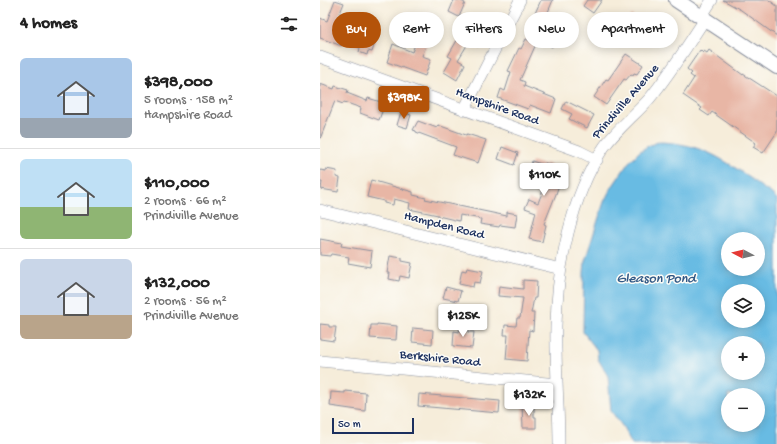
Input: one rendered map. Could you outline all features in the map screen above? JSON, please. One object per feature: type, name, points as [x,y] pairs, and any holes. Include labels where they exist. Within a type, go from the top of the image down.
[{"type":"main road","points":[[676,0],[777,67]]},
{"type":"street","points":[[464,110],[520,0]]},
{"type":"street","name":"Prindiville Avenue","points":[[558,444],[556,327],[557,297],[560,269],[571,220],[582,191],[597,160],[613,136],[658,88],[703,18],[712,0]]},
{"type":"street","name":"Hampshire Road","points":[[320,57],[579,151],[597,160]]},
{"type":"street","name":"Hampden Road","points":[[320,210],[560,269]]},
{"type":"street","name":"Berkshire Road","points":[[320,361],[557,384]]},
{"type":"water","name":"Gleason Pond","points":[[658,142],[696,148],[728,163],[777,199],[777,444],[632,444],[623,427],[611,411],[608,376],[598,359],[597,350],[583,332],[585,261],[604,202],[610,190],[629,162],[639,152]]},
{"type":"building","points":[[335,0],[344,3],[340,12],[332,12],[332,42],[320,38],[320,18],[327,21]]},
{"type":"building","points":[[454,0],[459,0],[465,3],[461,12],[452,12],[452,14],[449,12]]},
{"type":"building","points":[[541,0],[553,0],[548,12],[536,12]]},
{"type":"building","points":[[587,0],[602,0],[594,12],[583,6]]},
{"type":"building","points":[[723,0],[769,0],[777,6],[777,36],[741,10]]},
{"type":"building","points":[[524,43],[524,48],[534,48],[520,80],[525,82],[524,86],[556,99],[551,113],[530,105],[528,109],[498,98],[501,89],[505,91],[511,72],[508,71],[519,48],[521,49]]},
{"type":"building","points":[[360,48],[373,48],[372,52],[368,51],[367,55],[359,52]]},
{"type":"building","points":[[392,48],[402,48],[412,52],[414,48],[425,48],[422,56],[431,59],[425,76],[387,62]]},
{"type":"building","points":[[453,48],[465,48],[458,60],[465,64],[457,80],[444,72],[452,58],[448,56]]},
{"type":"building","points":[[700,50],[703,53],[704,51],[707,53],[709,50],[743,75],[777,96],[777,132],[763,153],[753,147],[756,143],[712,112],[709,116],[700,110],[702,108],[683,95],[694,78],[690,75],[692,73],[687,69]]},
{"type":"building","points":[[626,54],[643,65],[637,74],[631,74],[626,80],[624,79],[606,105],[594,97]]},
{"type":"building","points":[[320,84],[334,89],[335,86],[348,90],[347,93],[367,101],[368,98],[381,102],[380,104],[384,106],[379,120],[360,113],[361,108],[344,102],[343,104],[335,101],[320,139]]},
{"type":"building","points":[[566,101],[594,115],[587,128],[569,119],[572,114],[562,109]]},
{"type":"building","points":[[401,112],[411,115],[407,128],[397,125]]},
{"type":"building","points":[[418,121],[437,128],[438,125],[486,140],[478,163],[453,155],[456,147],[413,130]]},
{"type":"building","points":[[502,147],[518,153],[514,165],[498,159]]},
{"type":"building","points":[[532,161],[544,165],[545,163],[564,169],[544,224],[546,225],[542,242],[529,239],[536,212],[525,208],[529,199],[538,203],[548,178],[529,172]]},
{"type":"building","points":[[326,169],[337,171],[336,177],[340,178],[338,192],[321,189],[322,182],[320,182],[320,170],[326,171]]},
{"type":"building","points":[[371,180],[413,192],[413,195],[426,198],[425,199],[507,216],[507,212],[517,214],[515,227],[500,225],[499,227],[480,224],[481,219],[460,215],[459,221],[409,209],[410,203],[394,199],[393,205],[384,203],[384,201],[367,197]]},
{"type":"building","points":[[320,239],[342,243],[341,246],[372,251],[370,267],[348,263],[349,257],[331,254],[330,256],[320,255]]},
{"type":"building","points":[[390,256],[402,258],[402,261],[412,263],[409,278],[400,276],[399,281],[389,279],[390,273],[387,273]]},
{"type":"building","points":[[467,268],[483,271],[480,283],[474,282],[473,287],[459,284],[462,270],[466,271]]},
{"type":"building","points":[[523,280],[537,281],[536,298],[534,298],[531,313],[534,313],[533,331],[529,330],[527,361],[506,359],[508,335],[504,335],[505,325],[516,326],[517,318],[520,318],[523,298],[498,296],[499,286],[523,289]]},
{"type":"building","points":[[446,287],[461,291],[458,301],[443,298]]},
{"type":"building","points":[[320,324],[329,325],[329,327],[336,327],[334,341],[320,339]]},
{"type":"building","points":[[377,324],[397,326],[396,340],[370,338],[371,325]]},
{"type":"building","points":[[413,328],[433,330],[432,344],[412,342]]},
{"type":"building","points":[[460,328],[469,329],[468,332],[474,332],[472,348],[453,346],[454,331],[459,332]]},
{"type":"building","points":[[345,391],[366,393],[365,411],[330,406],[331,392],[345,393]]},
{"type":"building","points":[[419,394],[500,401],[499,413],[418,406]]},
{"type":"building","points":[[522,404],[534,405],[536,428],[523,428]]}]
